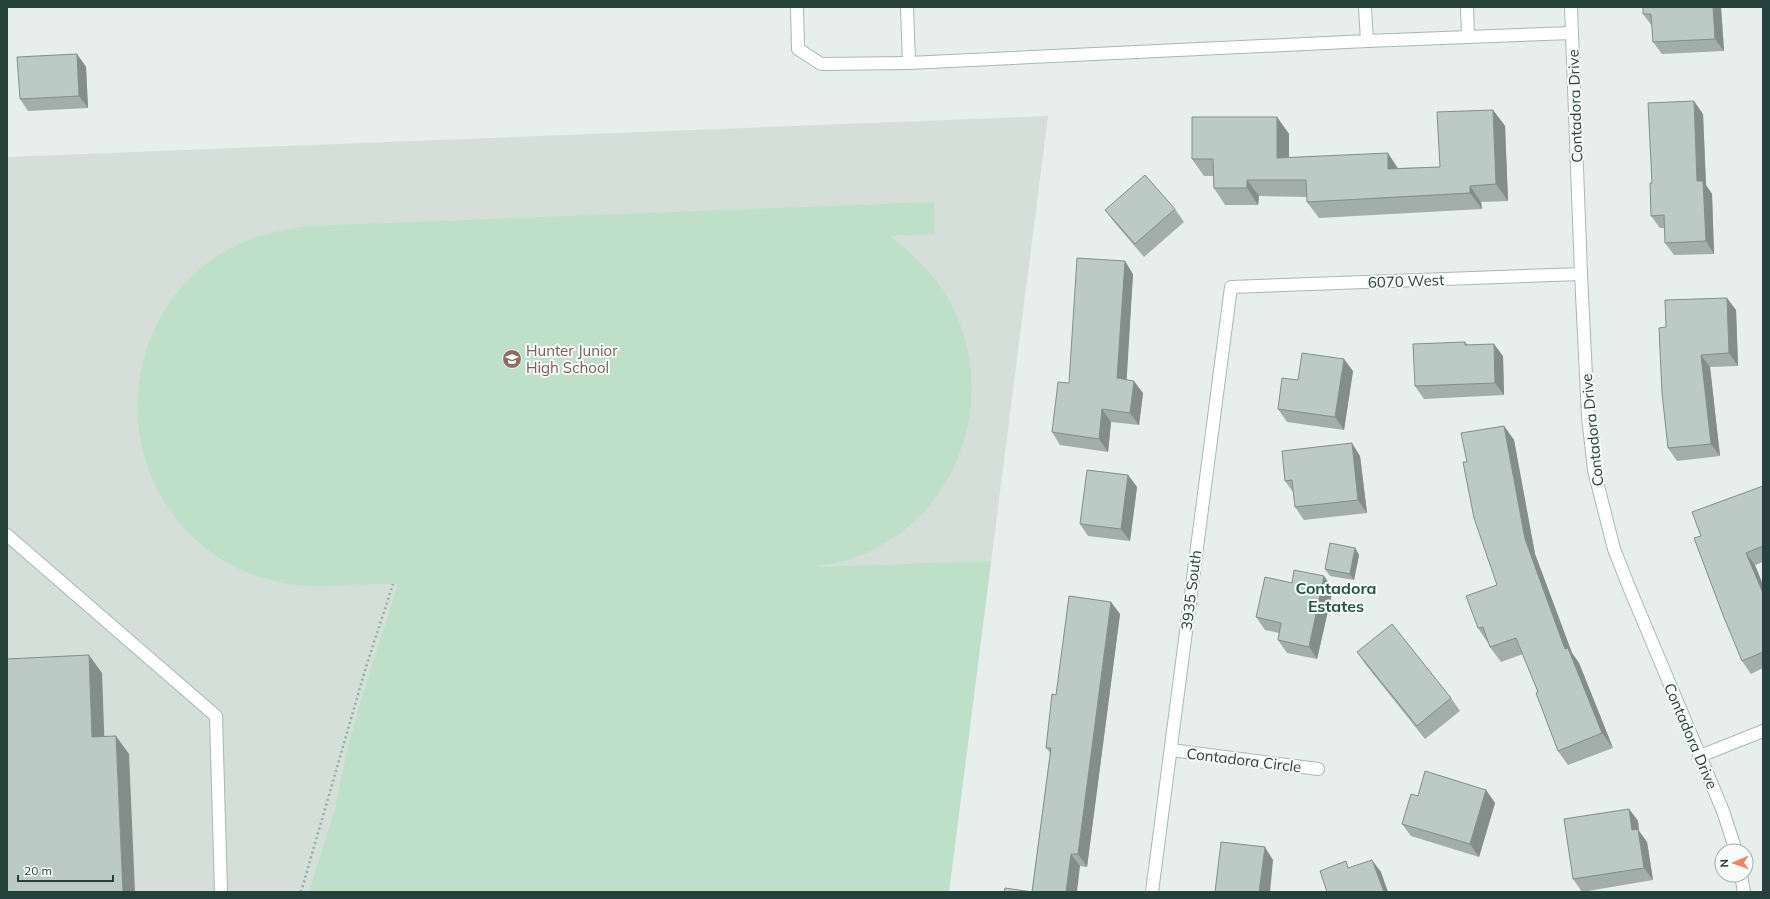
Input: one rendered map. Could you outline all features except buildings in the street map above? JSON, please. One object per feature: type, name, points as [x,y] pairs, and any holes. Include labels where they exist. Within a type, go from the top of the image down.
[{"type":"street","points":[[797,7],[798,49],[821,64],[909,63],[1367,41],[1572,33]]},
{"type":"street","points":[[907,7],[909,63]]},
{"type":"street","points":[[1365,7],[1367,41]]},
{"type":"street","points":[[1467,7],[1468,37]]},
{"type":"street","name":"Contadora Drive","points":[[1571,7],[1588,416],[1594,470],[1614,549],[1723,811],[1733,843]]},
{"type":"street","name":"6070 West","points":[[1231,287],[1581,274]]},
{"type":"street","name":"3935 South","points":[[1152,892],[1231,287]]},
{"type":"street","points":[[7,535],[216,716],[221,892]]},
{"type":"street","points":[[1700,756],[1763,730]]},
{"type":"street","name":"Contadora Circle","points":[[1171,750],[1318,769]]},
{"type":"path","points":[[301,892],[366,667],[393,584]]},
{"type":"shaded area","name":"Hunter Junior High School","points":[[1048,116],[949,892],[7,892],[7,157]]},
{"type":"green space","name":"Hunter Junior High School","points":[[934,202],[935,234],[890,236],[915,257],[937,281],[949,300],[963,332],[970,366],[971,400],[966,433],[955,465],[938,495],[915,521],[887,542],[869,552],[837,563],[816,567],[991,561],[949,892],[309,892],[334,812],[348,746],[364,690],[398,584],[309,586],[282,583],[261,577],[241,570],[219,558],[198,542],[172,513],[165,503],[149,469],[140,434],[138,397],[143,361],[155,327],[174,296],[200,269],[240,243],[287,229],[307,226]]},
{"type":"place","name":"Hunter Junior High School","points":[[512,359]]},
{"type":"district","name":"Contadora Estates","points":[[1336,597]]}]
